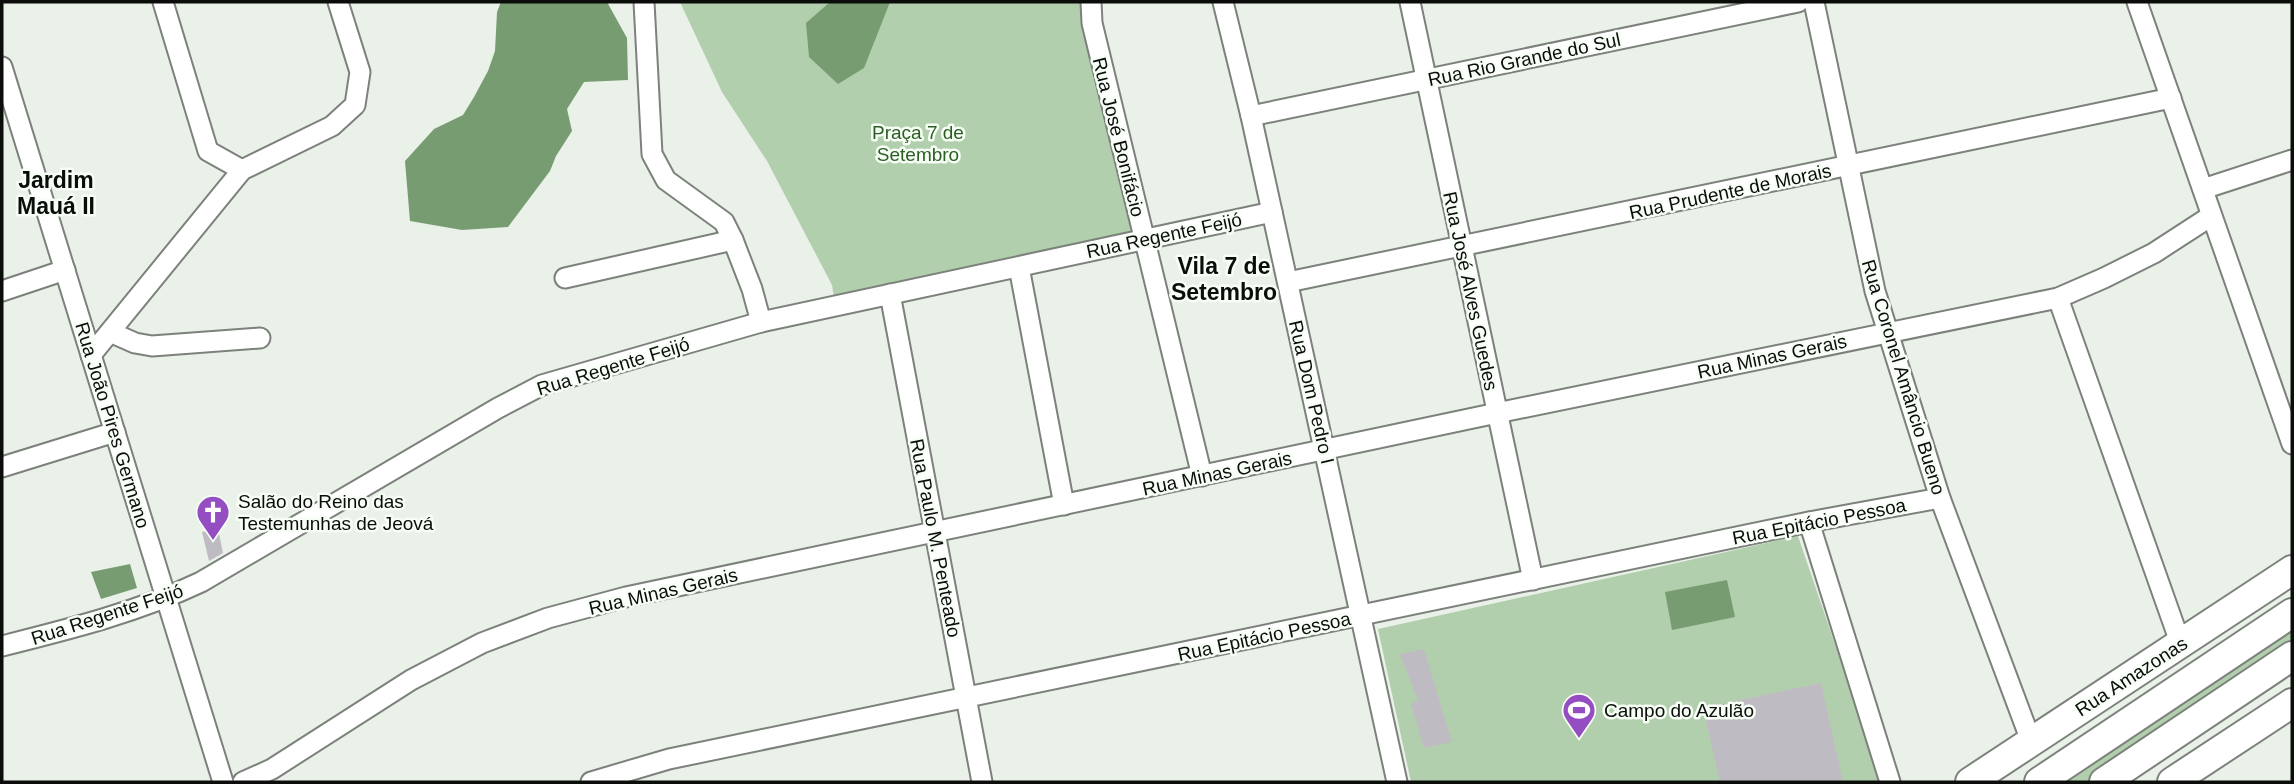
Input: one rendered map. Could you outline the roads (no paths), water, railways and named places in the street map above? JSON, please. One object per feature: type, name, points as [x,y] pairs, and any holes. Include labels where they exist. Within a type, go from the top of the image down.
[{"type":"street","points":[[163,2],[208,151],[242,170]]},
{"type":"street","points":[[91,355],[242,170],[332,126],[355,105],[360,72],[338,2]]},
{"type":"street","points":[[644,2],[652,154],[666,180],[724,222],[752,289],[761,322]]},
{"type":"street","name":"Rua José Bonifácio","points":[[1091,2],[1092,23],[1202,476]]},
{"type":"street","name":"Rua Dom Pedro I","points":[[1223,2],[1251,116],[1397,782]]},
{"type":"street","name":"Rua José Alves Guedes","points":[[1410,2],[1533,580]]},
{"type":"street","name":"Rua Rio Grande do Sul","points":[[1251,116],[1798,2]]},
{"type":"street","name":"Rua Coronel Amâncio Bueno","points":[[1814,2],[1875,291],[1940,498],[2031,740]]},
{"type":"street","points":[[2137,2],[2292,444]]},
{"type":"street","name":"Rua João Pires Germano","points":[[2,67],[8,110],[65,270],[223,782]]},
{"type":"street","name":"Rua Prudente de Morais","points":[[1287,282],[2171,98]]},
{"type":"street","points":[[2203,189],[2292,160]]},
{"type":"street","name":"Rua Regente Feijó","points":[[2,646],[80,626],[166,598],[201,582],[542,385],[761,322],[1272,212]]},
{"type":"street","name":"Rua Minas Gerais","points":[[243,782],[272,769],[411,680],[482,643],[548,618],[626,597],[2058,298],[2154,253],[2211,216]]},
{"type":"street","points":[[565,278],[733,240]]},
{"type":"street","points":[[1019,267],[1064,505]]},
{"type":"street","points":[[2,291],[65,270]]},
{"type":"street","name":"Rua Paulo M. Penteado","points":[[890,294],[982,782]]},
{"type":"street","points":[[2058,298],[2181,645]]},
{"type":"street","points":[[110,332],[135,342],[152,345],[260,338]]},
{"type":"street","points":[[2,467],[115,432]]},
{"type":"street","name":"Rua Epitácio Pessoa","points":[[591,782],[669,759],[1809,522],[1940,498]]},
{"type":"street","points":[[1809,522],[1890,782]]},
{"type":"street","name":"Rua Amazonas","points":[[1970,782],[2292,570]]},
{"type":"street","points":[[2039,782],[2292,613]]},
{"type":"street","points":[[2104,782],[2292,656]]},
{"type":"street","points":[[2172,782],[2292,703]]},
{"type":"place","name":"Salão do Reino das Testemunhas de Jeová","points":[[213,542]]},
{"type":"place","name":"Campo do Azulão","points":[[1579,740]]},
{"type":"district","name":"Jardim Mauá II","points":[[56,193]]},
{"type":"district","name":"Vila 7 de Setembro","points":[[1224,279]]},
{"type":"park label","name":"Praça 7 de Setembro","points":[[918,143]]}]
